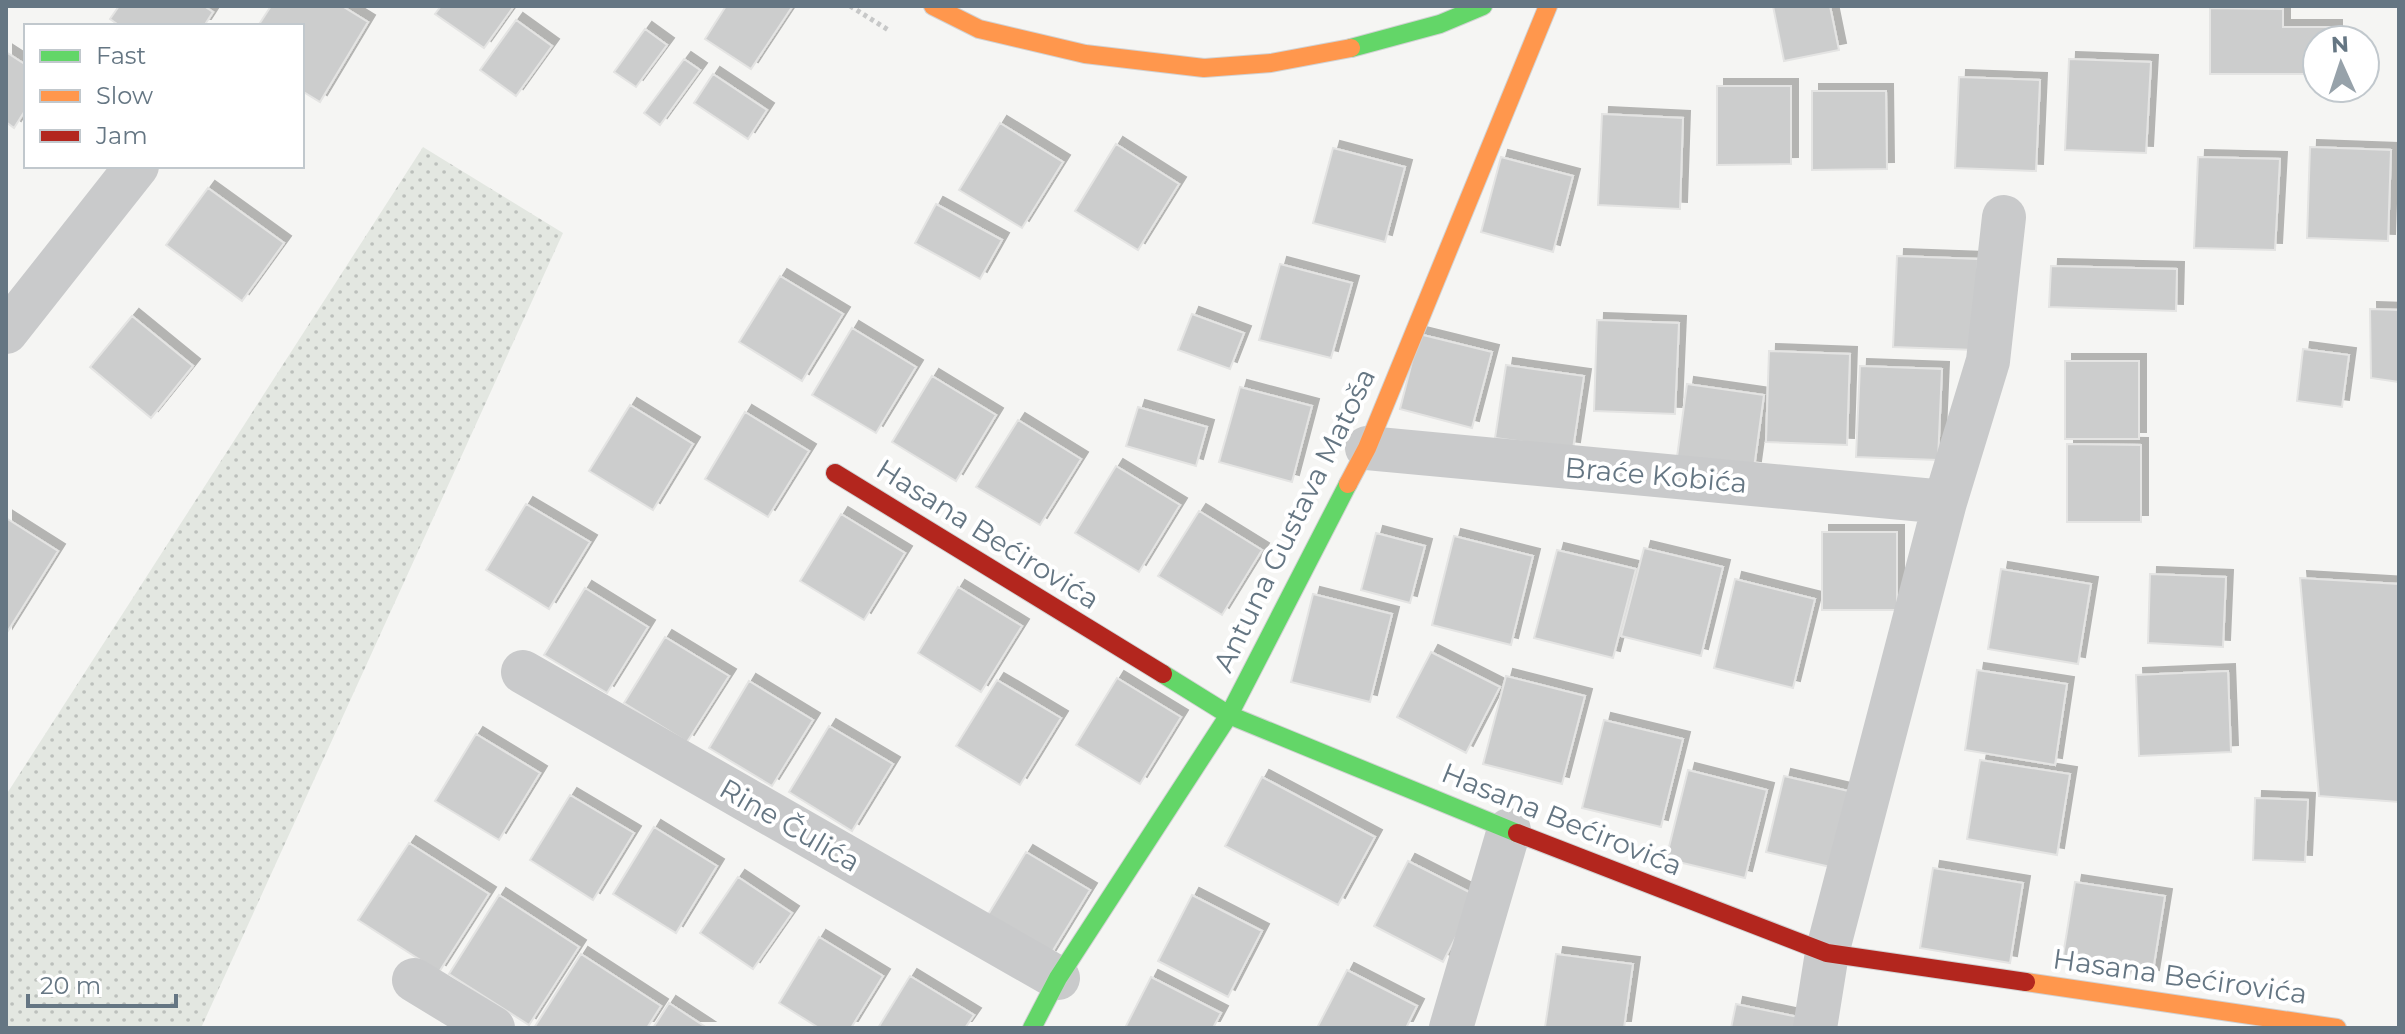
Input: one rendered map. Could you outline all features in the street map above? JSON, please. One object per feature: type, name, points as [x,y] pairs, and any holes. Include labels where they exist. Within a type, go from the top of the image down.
[{"type":"street","points":[[933,6],[979,29],[1085,54],[1204,68],[1271,63],[1338,51],[1440,24],[1483,6]]},
{"type":"street","name":"Antuna Gustava Matoša","points":[[1032,1028],[1058,978],[1229,715],[1367,448],[1548,6]]},
{"type":"street","points":[[6,332],[135,168]]},
{"type":"street","points":[[1815,1028],[1827,953],[1945,502],[1988,361],[2004,217]]},
{"type":"street","name":"Braće Kobića","points":[[1367,448],[1945,502]]},
{"type":"street","name":"Hasana Bećirovića","points":[[835,473],[1229,715],[1509,830],[1827,953],[2337,1028]]},
{"type":"street","name":"Rine Čulića","points":[[523,672],[1058,978]]},
{"type":"street","points":[[1451,1028],[1509,830]]},
{"type":"street","points":[[414,980],[493,1028]]},
{"type":"shaded area","points":[[423,147],[563,233],[201,1028],[6,1028],[6,795]]},
{"type":"building","points":[[119,6],[204,6],[213,12],[205,24],[117,24],[110,19]]},
{"type":"building","points":[[271,6],[342,6],[368,22],[320,102],[304,92],[304,24],[259,24]]},
{"type":"building","points":[[441,6],[514,6],[484,48],[435,14]]},
{"type":"building","points":[[726,6],[792,7],[751,69],[705,39]]},
{"type":"building","points":[[1773,6],[1830,6],[1839,50],[1784,61]]},
{"type":"building","points":[[2210,8],[2283,9],[2283,27],[2301,27],[2301,74],[2210,74]]},
{"type":"building","points":[[516,20],[552,46],[516,96],[480,70]]},
{"type":"building","points":[[645,29],[667,45],[636,87],[614,72]]},
{"type":"building","points":[[6,52],[24,64],[24,112],[14,128],[6,122]]},
{"type":"building","points":[[684,59],[700,70],[660,125],[644,113]]},
{"type":"building","points":[[2069,59],[2151,62],[2146,153],[2065,150]]},
{"type":"building","points":[[713,74],[767,110],[748,139],[694,103]]},
{"type":"building","points":[[1959,77],[2040,80],[2036,171],[1955,168]]},
{"type":"building","points":[[1717,86],[1791,86],[1791,164],[1717,165]]},
{"type":"building","points":[[1812,91],[1886,91],[1887,169],[1812,170]]},
{"type":"building","points":[[1602,114],[1683,118],[1680,209],[1598,205]]},
{"type":"building","points":[[1000,123],[1063,162],[1022,228],[959,190]]},
{"type":"building","points":[[1116,144],[1179,184],[1138,250],[1075,211]]},
{"type":"building","points":[[2310,147],[2391,150],[2388,241],[2307,238]]},
{"type":"building","points":[[1333,148],[1405,167],[1385,242],[1313,223]]},
{"type":"building","points":[[1501,157],[1573,176],[1553,252],[1481,232]]},
{"type":"building","points":[[2198,157],[2280,159],[2275,250],[2194,248]]},
{"type":"building","points":[[208,188],[284,243],[242,301],[166,245]]},
{"type":"building","points":[[936,204],[1002,240],[980,279],[915,243]]},
{"type":"building","points":[[1897,256],[1978,259],[1975,350],[1893,347]]},
{"type":"building","points":[[1280,264],[1352,283],[1331,358],[1259,340]]},
{"type":"building","points":[[2051,266],[2177,269],[2176,311],[2049,307]]},
{"type":"building","points":[[780,276],[843,314],[802,381],[739,342]]},
{"type":"building","points":[[2370,309],[2399,310],[2399,382],[2371,378]]},
{"type":"building","points":[[1192,314],[1244,333],[1230,369],[1178,350]]},
{"type":"building","points":[[132,316],[193,366],[151,418],[90,367]]},
{"type":"building","points":[[1597,320],[1679,323],[1675,414],[1594,411]]},
{"type":"building","points":[[852,328],[916,367],[876,433],[812,395]]},
{"type":"building","points":[[1419,334],[1492,352],[1472,428],[1400,409]]},
{"type":"building","points":[[2303,349],[2349,355],[2342,407],[2297,401]]},
{"type":"building","points":[[1769,351],[1850,354],[1847,445],[1766,442]]},
{"type":"building","points":[[2065,361],[2139,361],[2139,439],[2065,439]]},
{"type":"building","points":[[1506,365],[1584,376],[1573,449],[1495,438]]},
{"type":"building","points":[[1860,366],[1942,369],[1938,460],[1856,457]]},
{"type":"building","points":[[932,376],[996,415],[956,481],[892,442]]},
{"type":"building","points":[[1687,384],[1764,395],[1754,468],[1677,457]]},
{"type":"building","points":[[1240,387],[1312,406],[1292,482],[1219,462]]},
{"type":"building","points":[[630,405],[693,444],[653,510],[589,471]]},
{"type":"building","points":[[1138,407],[1207,427],[1196,466],[1126,446]]},
{"type":"building","points":[[745,412],[809,451],[768,517],[705,479]]},
{"type":"building","points":[[1018,420],[1081,459],[1040,525],[976,487]]},
{"type":"building","points":[[2067,444],[2141,445],[2141,522],[2067,522]]},
{"type":"building","points":[[1116,466],[1180,505],[1139,572],[1075,533]]},
{"type":"building","points":[[526,504],[590,542],[549,609],[486,570]]},
{"type":"building","points":[[1199,511],[1262,550],[1222,615],[1158,576]]},
{"type":"building","points":[[841,514],[905,553],[864,620],[800,581]]},
{"type":"building","points":[[6,518],[58,551],[6,634]]},
{"type":"building","points":[[1822,532],[1897,532],[1897,610],[1822,610]]},
{"type":"building","points":[[1376,533],[1425,546],[1410,603],[1361,590]]},
{"type":"building","points":[[1454,536],[1533,556],[1511,645],[1432,625]]},
{"type":"building","points":[[1644,548],[1723,567],[1701,656],[1621,636]]},
{"type":"building","points":[[1557,550],[1636,569],[1613,658],[1534,638]]},
{"type":"building","points":[[2001,569],[2091,584],[2078,664],[1988,649]]},
{"type":"building","points":[[2150,574],[2226,577],[2223,647],[2148,643]]},
{"type":"building","points":[[2300,578],[2399,584],[2399,802],[2319,796]]},
{"type":"building","points":[[1735,579],[1815,599],[1793,688],[1714,668]]},
{"type":"building","points":[[958,587],[1022,626],[981,692],[918,653]]},
{"type":"building","points":[[585,588],[648,627],[607,693],[544,655]]},
{"type":"building","points":[[1313,594],[1392,614],[1370,702],[1291,682]]},
{"type":"building","points":[[665,637],[729,676],[687,742],[624,703]]},
{"type":"building","points":[[1431,652],[1500,687],[1466,753],[1397,717]]},
{"type":"building","points":[[1977,670],[2067,684],[2055,765],[1965,750]]},
{"type":"building","points":[[2228,671],[2231,752],[2139,756],[2136,675]]},
{"type":"building","points":[[1506,676],[1585,696],[1562,784],[1483,764]]},
{"type":"building","points":[[1117,678],[1181,717],[1140,784],[1076,745]]},
{"type":"building","points":[[997,680],[1061,718],[1020,785],[956,746]]},
{"type":"building","points":[[749,681],[813,720],[772,786],[709,748]]},
{"type":"building","points":[[1604,720],[1683,739],[1661,827],[1582,808]]},
{"type":"building","points":[[829,726],[893,764],[852,831],[789,792]]},
{"type":"building","points":[[476,734],[540,773],[499,840],[435,801]]},
{"type":"building","points":[[1980,760],[2070,774],[2057,855],[1967,839]]},
{"type":"building","points":[[1688,770],[1767,790],[1745,878],[1666,859]]},
{"type":"building","points":[[1784,776],[1857,793],[1839,869],[1766,852]]},
{"type":"building","points":[[1262,777],[1375,837],[1338,905],[1225,846]]},
{"type":"building","points":[[570,795],[634,833],[593,900],[530,860]]},
{"type":"building","points":[[2255,798],[2308,800],[2305,862],[2253,860]]},
{"type":"building","points":[[654,827],[717,866],[676,933],[613,894]]},
{"type":"building","points":[[409,843],[489,894],[439,972],[358,920]]},
{"type":"building","points":[[1026,852],[1090,890],[1049,957],[986,918]]},
{"type":"building","points":[[1408,861],[1477,896],[1443,962],[1374,926]]},
{"type":"building","points":[[1933,868],[2023,883],[2010,963],[1920,948]]},
{"type":"building","points":[[738,877],[792,913],[753,969],[700,933]]},
{"type":"building","points":[[2075,882],[2165,896],[2152,977],[2062,962]]},
{"type":"building","points":[[499,895],[579,947],[529,1025],[449,974]]},
{"type":"building","points":[[1192,895],[1262,931],[1228,997],[1158,961]]},
{"type":"building","points":[[819,937],[883,976],[851,1028],[819,1028],[779,1003]]},
{"type":"building","points":[[581,954],[661,1006],[647,1028],[534,1028]]},
{"type":"building","points":[[1556,954],[1633,964],[1624,1028],[1545,1027]]},
{"type":"building","points":[[1347,970],[1417,1006],[1406,1028],[1317,1028]]},
{"type":"building","points":[[910,976],[974,1015],[965,1028],[878,1028]]},
{"type":"building","points":[[1151,977],[1221,1013],[1213,1028],[1125,1028]]},
{"type":"building","points":[[669,1003],[707,1028],[653,1028]]},
{"type":"building","points":[[1736,1004],[1803,1018],[1801,1028],[1731,1028]]},
{"type":"traffic: fast","points":[[1351,48],[1440,24],[1483,6]]},
{"type":"traffic: fast","points":[[1032,1028],[1058,978],[1229,715],[1348,484]]},
{"type":"traffic: fast","points":[[1163,674],[1229,715],[1517,833]]},
{"type":"traffic: slow","points":[[933,6],[979,29],[1085,54],[1204,68],[1271,63],[1351,48]]},
{"type":"traffic: slow","points":[[1348,484],[1367,448],[1548,6]]},
{"type":"traffic: slow","points":[[2026,982],[2337,1028]]},
{"type":"traffic: jam","points":[[835,473],[1163,674]]},
{"type":"traffic: jam","points":[[1517,833],[1827,953],[2026,982]]}]
